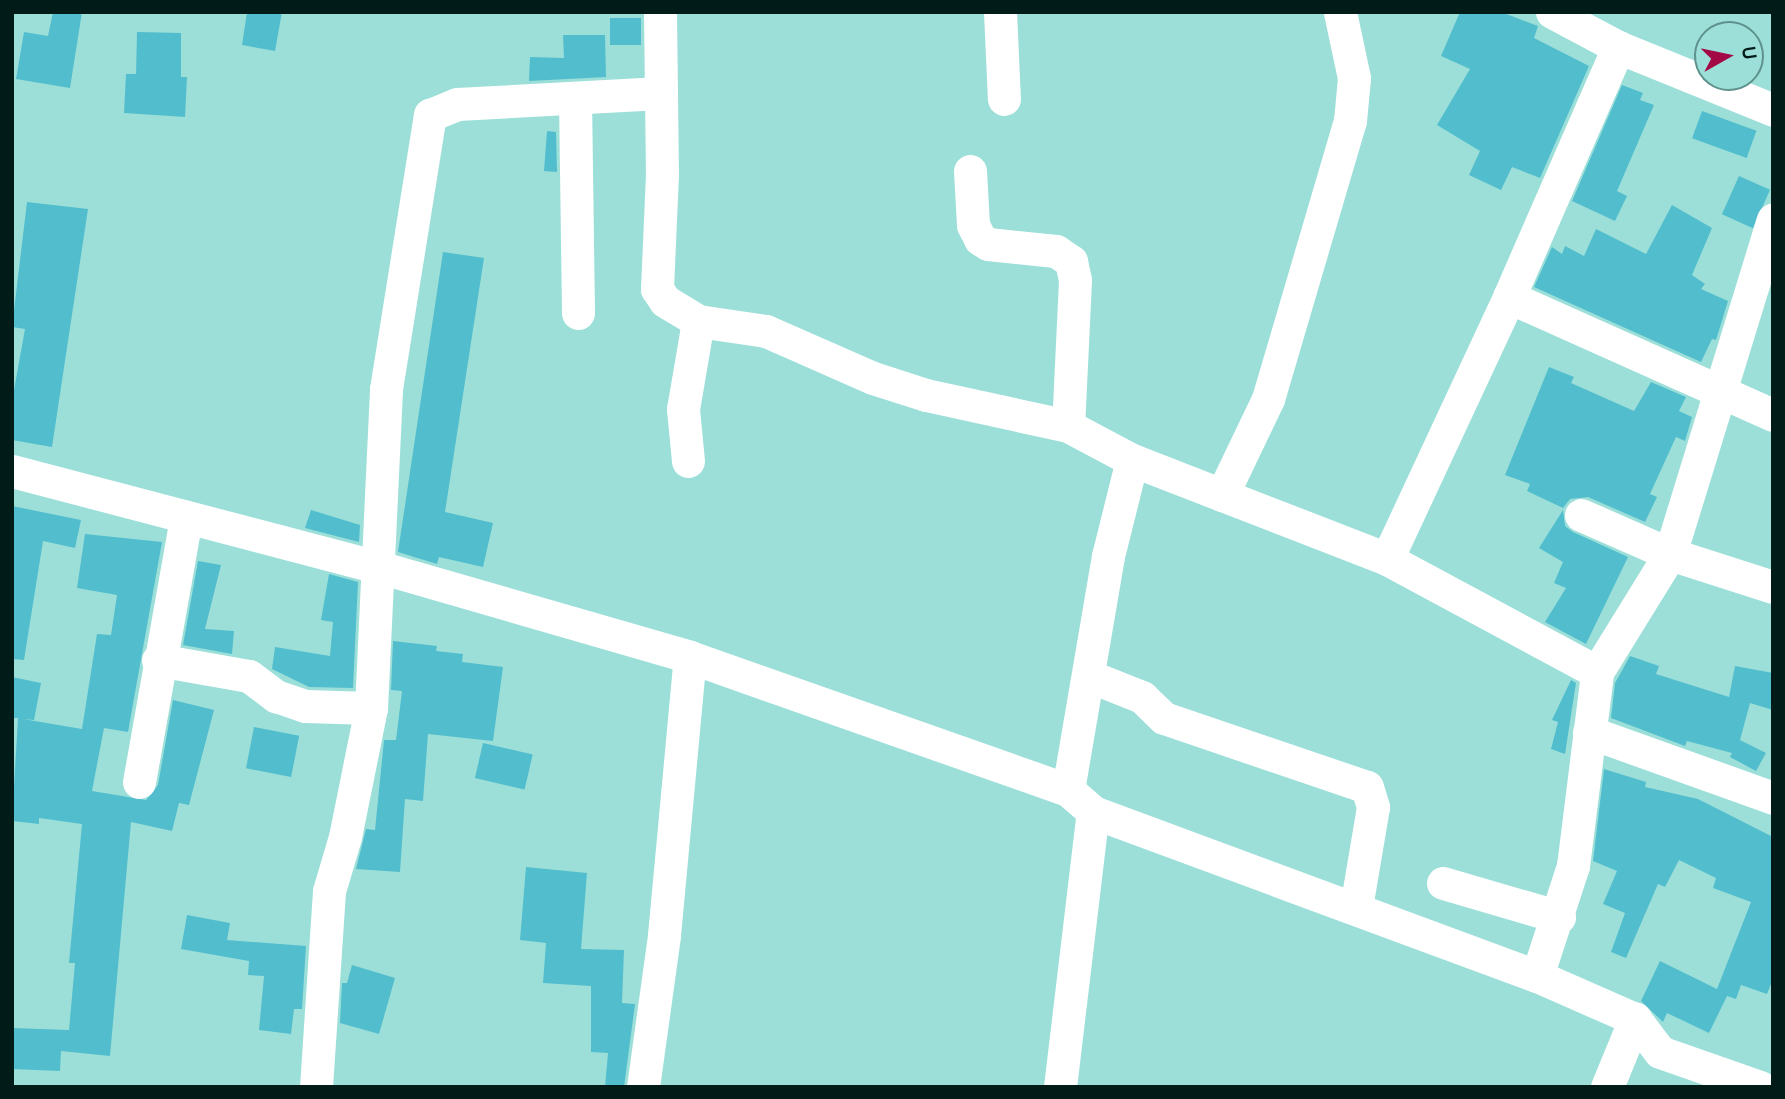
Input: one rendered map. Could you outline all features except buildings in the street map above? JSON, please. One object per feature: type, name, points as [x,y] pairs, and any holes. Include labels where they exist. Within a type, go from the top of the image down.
[{"type":"street","points":[[660,12],[663,174],[657,289],[665,301],[698,321],[766,331],[873,378],[926,395],[1068,426],[1132,460],[1387,559],[1597,672]]},
{"type":"street","points":[[1000,12],[1004,99]]},
{"type":"street","points":[[1222,495],[1268,399],[1350,121],[1354,78],[1340,12]]},
{"type":"street","points":[[1552,12],[1618,47],[1773,110]]},
{"type":"street","points":[[1387,559],[1509,297],[1618,47]]},
{"type":"street","points":[[316,1087],[329,891],[345,837],[371,708],[386,388],[430,115],[457,104],[660,93]]},
{"type":"street","points":[[575,98],[578,313]]},
{"type":"street","points":[[970,171],[973,225],[979,239],[988,244],[1056,251],[1071,261],[1075,279],[1068,426]]},
{"type":"street","points":[[1537,976],[1559,917],[1573,866],[1597,672],[1670,554],[1773,220]]},
{"type":"street","points":[[1509,297],[1773,415]]},
{"type":"street","points":[[688,460],[683,409],[698,321]]},
{"type":"street","points":[[1068,790],[1108,556],[1132,460]]},
{"type":"street","points":[[12,471],[379,567],[690,657],[1068,790],[1093,812],[1537,976],[1635,1019],[1660,1052],[1760,1087]]},
{"type":"street","points":[[1581,515],[1670,554],[1773,587]]},
{"type":"street","points":[[139,782],[158,660],[186,518]]},
{"type":"street","points":[[643,1087],[664,935],[690,657]]},
{"type":"street","points":[[158,660],[249,676],[276,696],[305,706],[371,708]]},
{"type":"street","points":[[1089,676],[1142,697],[1164,718],[1367,787],[1373,807],[1356,908]]},
{"type":"street","points":[[1589,732],[1773,798]]},
{"type":"street","points":[[1060,1087],[1093,812]]},
{"type":"street","points":[[1443,883],[1559,917]]},
{"type":"street","points":[[1607,1087],[1635,1019]]}]
